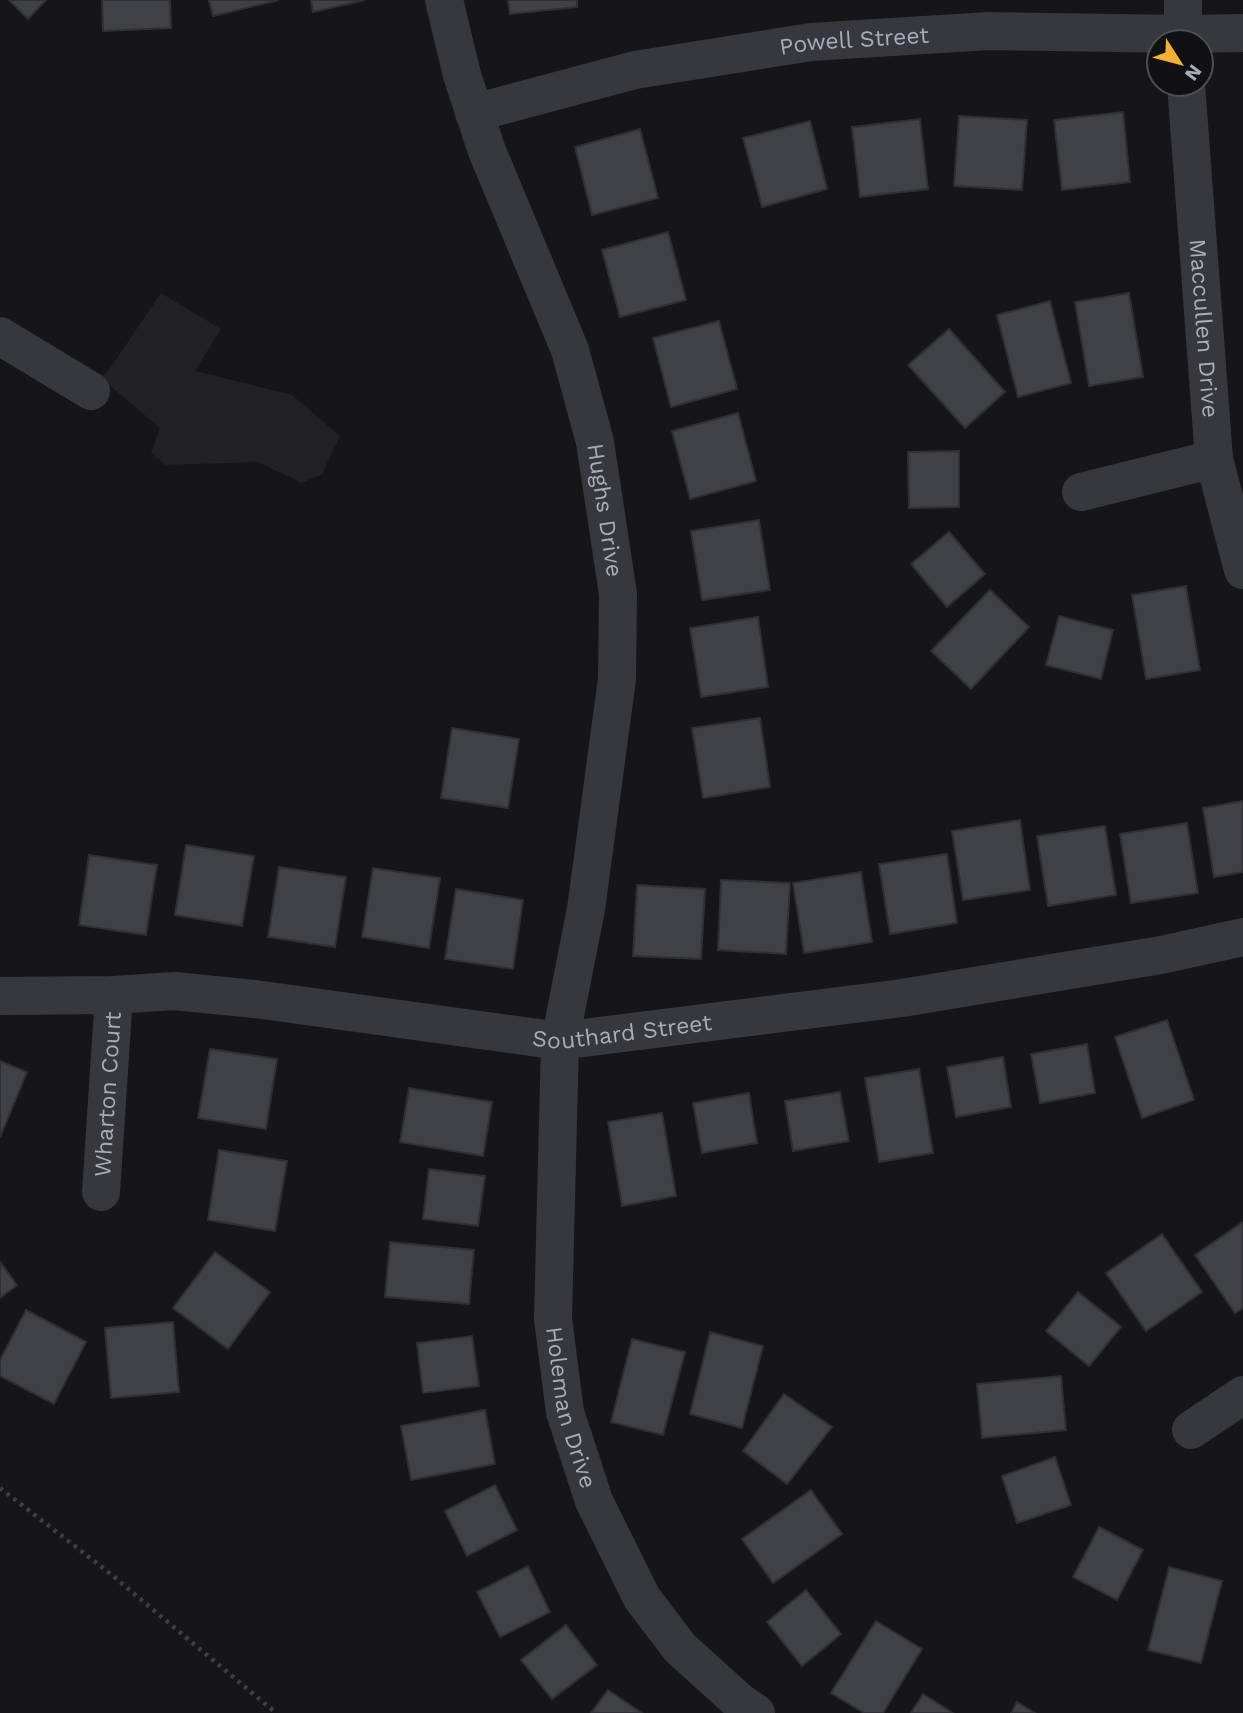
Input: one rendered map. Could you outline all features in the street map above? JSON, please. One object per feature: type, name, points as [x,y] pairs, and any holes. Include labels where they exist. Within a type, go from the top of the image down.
[{"type":"street","name":"Hughs Drive","points":[[444,0],[461,75],[487,151],[570,350],[595,442],[618,594],[617,679],[586,909],[559,1041]]},
{"type":"street","name":"Powell Street","points":[[474,113],[635,70],[811,42],[989,31],[1183,25],[1243,33]]},
{"type":"street","name":"Maccullen Drive","points":[[1187,98],[1214,459],[1243,570]]},
{"type":"street","points":[[0,336],[91,391]]},
{"type":"street","points":[[1081,492],[1214,459]]},
{"type":"street","name":"Southard Street","points":[[0,996],[114,995],[174,991],[559,1041],[902,998],[1161,955],[1243,937]]},
{"type":"street","name":"Wharton Court","points":[[101,1192],[114,995]]},
{"type":"street","name":"Holeman Drive","points":[[559,1041],[553,1319],[565,1412],[593,1501],[642,1598],[680,1647],[741,1703],[756,1713]]},
{"type":"street","points":[[1191,1430],[1243,1395]]},
{"type":"path","points":[[0,1488],[107,1571],[276,1713]]},
{"type":"shaded area","points":[[161,293],[221,329],[195,371],[292,395],[340,436],[322,474],[302,483],[258,462],[166,465],[151,453],[160,428],[101,378]]},
{"type":"building","points":[[9,0],[46,0],[28,19]]},
{"type":"building","points":[[102,0],[170,0],[171,28],[103,31]]},
{"type":"building","points":[[209,0],[279,0],[213,16]]},
{"type":"building","points":[[311,0],[365,0],[313,12]]},
{"type":"building","points":[[508,0],[577,0],[577,7],[510,14]]},
{"type":"building","points":[[1123,112],[1130,182],[1062,190],[1054,120]]},
{"type":"building","points":[[959,116],[1027,120],[1022,190],[954,186]]},
{"type":"building","points":[[920,119],[928,189],[860,197],[852,127]]},
{"type":"building","points":[[810,121],[827,189],[762,207],[743,138]]},
{"type":"building","points":[[640,129],[658,198],[592,215],[575,147]]},
{"type":"building","points":[[668,232],[686,300],[620,317],[602,250]]},
{"type":"building","points":[[1129,293],[1143,377],[1089,386],[1075,302]]},
{"type":"building","points":[[1050,301],[1071,383],[1018,397],[997,315]]},
{"type":"building","points":[[719,321],[737,389],[671,407],[653,338]]},
{"type":"building","points":[[949,329],[1005,392],[965,428],[908,365]]},
{"type":"building","points":[[738,413],[756,481],[690,499],[672,431]]},
{"type":"building","points":[[959,451],[959,507],[909,508],[908,452]]},
{"type":"building","points":[[759,520],[770,590],[702,600],[691,531]]},
{"type":"building","points":[[949,532],[985,574],[947,607],[911,564]]},
{"type":"building","points":[[1186,586],[1200,670],[1146,679],[1132,595]]},
{"type":"building","points":[[990,590],[1029,627],[971,689],[931,651]]},
{"type":"building","points":[[1059,616],[1113,630],[1101,679],[1046,665]]},
{"type":"building","points":[[758,617],[768,687],[701,697],[690,628]]},
{"type":"building","points":[[760,718],[770,787],[703,798],[692,728]]},
{"type":"building","points":[[452,728],[519,739],[508,808],[441,798]]},
{"type":"building","points":[[1243,801],[1243,872],[1214,877],[1203,808]]},
{"type":"building","points":[[1020,820],[1030,890],[963,900],[952,831]]},
{"type":"building","points":[[1187,823],[1198,893],[1131,903],[1120,834]]},
{"type":"building","points":[[1105,826],[1116,895],[1048,906],[1037,836]]},
{"type":"building","points":[[186,845],[254,856],[242,926],[175,915]]},
{"type":"building","points":[[947,854],[957,923],[890,934],[879,864]]},
{"type":"building","points":[[89,855],[157,865],[146,935],[79,925]]},
{"type":"building","points":[[279,867],[346,877],[335,947],[268,937]]},
{"type":"building","points":[[373,868],[440,878],[429,948],[362,937]]},
{"type":"building","points":[[861,872],[872,942],[804,953],[793,883]]},
{"type":"building","points":[[721,880],[790,883],[786,954],[718,950]]},
{"type":"building","points":[[637,885],[705,889],[701,959],[633,956]]},
{"type":"building","points":[[456,889],[523,900],[513,969],[445,959]]},
{"type":"building","points":[[1167,1020],[1194,1100],[1142,1118],[1115,1037]]},
{"type":"building","points":[[1087,1044],[1095,1093],[1040,1103],[1031,1054]]},
{"type":"building","points":[[210,1049],[277,1059],[266,1129],[198,1118]]},
{"type":"building","points":[[1003,1057],[1011,1107],[956,1117],[947,1067]]},
{"type":"building","points":[[0,1061],[27,1072],[0,1137]]},
{"type":"building","points":[[919,1069],[933,1153],[879,1162],[865,1078]]},
{"type":"building","points":[[409,1088],[492,1102],[483,1156],[400,1142]]},
{"type":"building","points":[[840,1092],[849,1141],[793,1151],[785,1101]]},
{"type":"building","points":[[749,1093],[757,1143],[702,1153],[693,1103]]},
{"type":"building","points":[[662,1113],[676,1196],[622,1206],[608,1122]]},
{"type":"building","points":[[219,1150],[287,1161],[275,1231],[208,1220]]},
{"type":"building","points":[[429,1169],[485,1176],[478,1226],[423,1219]]},
{"type":"building","points":[[1243,1222],[1243,1308],[1235,1313],[1195,1255]]},
{"type":"building","points":[[1162,1234],[1202,1292],[1146,1331],[1106,1273]]},
{"type":"building","points":[[390,1242],[474,1250],[469,1304],[385,1297]]},
{"type":"building","points":[[215,1252],[270,1292],[228,1349],[173,1308]]},
{"type":"building","points":[[0,1262],[17,1285],[0,1298]]},
{"type":"building","points":[[1078,1292],[1121,1327],[1089,1366],[1046,1331]]},
{"type":"building","points":[[26,1310],[86,1342],[54,1404],[0,1376],[0,1360]]},
{"type":"building","points":[[173,1322],[179,1392],[111,1398],[105,1328]]},
{"type":"building","points":[[710,1332],[763,1346],[742,1428],[690,1414]]},
{"type":"building","points":[[472,1336],[479,1386],[423,1393],[417,1343]]},
{"type":"building","points":[[632,1339],[685,1352],[663,1435],[611,1422]]},
{"type":"building","points":[[1061,1376],[1066,1430],[982,1438],[977,1384]]},
{"type":"building","points":[[784,1394],[832,1427],[787,1484],[743,1451]]},
{"type":"building","points":[[485,1410],[495,1464],[411,1480],[401,1426]]},
{"type":"building","points":[[1055,1457],[1071,1505],[1017,1523],[1002,1476]]},
{"type":"building","points":[[495,1485],[517,1530],[467,1556],[445,1511]]},
{"type":"building","points":[[811,1490],[842,1534],[773,1583],[742,1539]]},
{"type":"building","points":[[1099,1527],[1143,1550],[1117,1600],[1073,1577]]},
{"type":"building","points":[[528,1566],[550,1612],[500,1637],[477,1592]]},
{"type":"building","points":[[1169,1567],[1222,1581],[1201,1663],[1148,1650]]},
{"type":"building","points":[[806,1590],[841,1634],[802,1666],[767,1622]]},
{"type":"building","points":[[876,1621],[922,1649],[883,1713],[864,1713],[831,1693]]},
{"type":"building","points":[[566,1625],[597,1665],[552,1699],[521,1660]]},
{"type":"building","points":[[608,1690],[642,1713],[591,1713]]},
{"type":"building","points":[[923,1694],[953,1713],[911,1713]]},
{"type":"building","points":[[1017,1702],[1035,1713],[1011,1713]]}]
